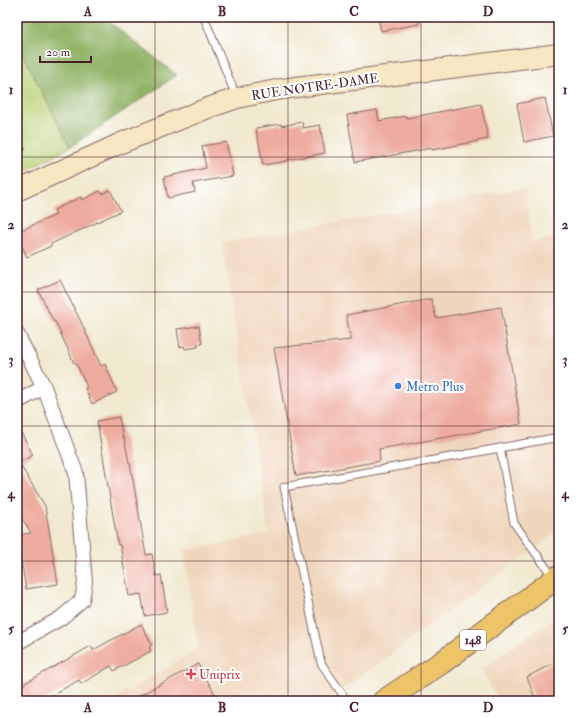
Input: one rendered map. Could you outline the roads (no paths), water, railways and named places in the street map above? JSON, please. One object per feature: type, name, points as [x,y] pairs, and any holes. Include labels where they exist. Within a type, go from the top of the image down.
[{"type":"main road","name":"148","points":[[384,701],[442,663],[557,577]]},
{"type":"street","name":"RUE NOTRE-DAME","points":[[17,191],[121,143],[237,98],[296,87],[559,54]]},
{"type":"street","points":[[17,334],[44,387],[76,473],[85,582],[82,600],[61,618],[17,643]]},
{"type":"street","points":[[17,402],[44,387]]},
{"type":"lane","points":[[204,17],[237,98]]},
{"type":"lane","points":[[347,701],[320,663],[284,487],[559,436]]},
{"type":"lane","points":[[500,448],[514,523],[557,577]]},
{"type":"place","name":"Metro Plus","points":[[398,386]]},
{"type":"place","name":"Uniprix","points":[[191,674]]}]
